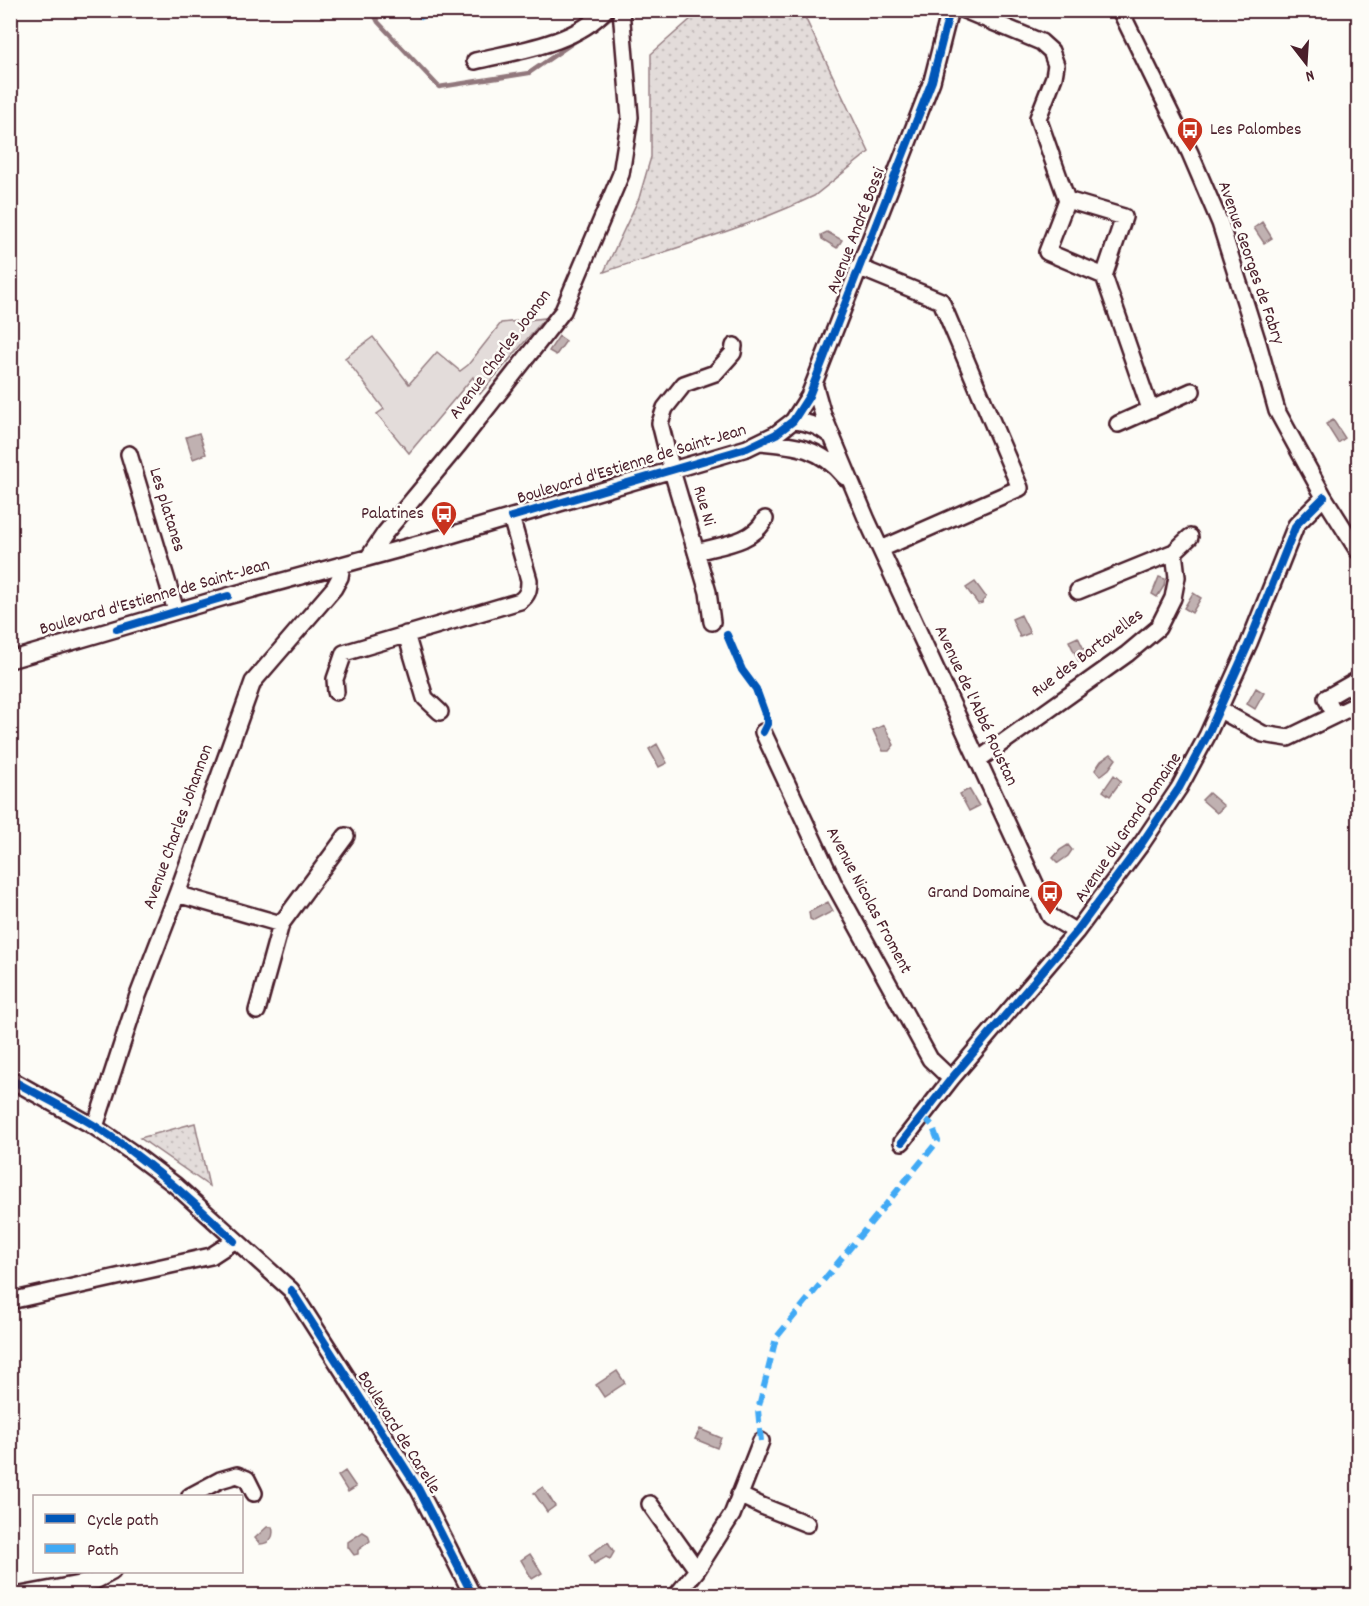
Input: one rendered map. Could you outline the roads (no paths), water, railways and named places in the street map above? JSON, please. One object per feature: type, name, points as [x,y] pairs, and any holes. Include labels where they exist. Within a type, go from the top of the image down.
[{"type":"street","points":[[475,61],[563,39],[598,18],[605,10]]},
{"type":"street","name":"Avenue Charles Joanon","points":[[368,558],[385,533],[459,444],[563,311],[621,174],[630,117],[621,10]]},
{"type":"street","name":"Avenue André Bossi","points":[[760,442],[776,434],[793,421],[809,396],[932,81],[950,10]]},
{"type":"street","points":[[964,10],[1041,42],[1051,51],[1056,65],[1054,77],[1038,118],[1067,200],[1047,252],[1104,276]]},
{"type":"street","name":"Avenue Georges de Fabry","points":[[1120,10],[1190,153],[1220,223],[1277,411],[1324,497],[1359,551]]},
{"type":"street","points":[[1067,200],[1124,217],[1104,276],[1150,410]]},
{"type":"street","points":[[858,267],[941,301],[1020,488],[881,549]]},
{"type":"street","name":"Rue Ni","points":[[712,622],[708,592],[660,423],[665,408],[684,384],[715,373],[733,353],[734,346]]},
{"type":"street","name":"Avenue de l'Abbé Roustan","points":[[814,383],[816,396],[851,484],[1050,916],[1076,932]]},
{"type":"street","points":[[1118,424],[1192,391]]},
{"type":"street","points":[[805,448],[796,433],[793,421],[805,421],[816,425],[832,436]]},
{"type":"street","name":"Boulevard d'Estienne de Saint-Jean","points":[[10,660],[672,471],[760,442]]},
{"type":"street","name":"Avenue de l'Abbé Roustan","points":[[760,442],[805,448],[837,467],[851,484]]},
{"type":"street","name":"Les platanes","points":[[129,454],[176,611]]},
{"type":"street","name":"Avenue du Grand Domaine","points":[[902,1142],[951,1079],[1076,932],[1142,843],[1179,788],[1220,710],[1296,525],[1324,497]]},
{"type":"street","points":[[336,693],[335,679],[344,653],[520,601],[527,596],[528,580],[511,517]]},
{"type":"street","name":"Rue Ni","points":[[696,552],[750,537],[759,530],[765,519]]},
{"type":"street","points":[[1078,591],[1174,552],[1190,537]]},
{"type":"street","name":"Rue des Bartavelles","points":[[978,760],[1127,654],[1158,628],[1173,598],[1177,577],[1174,552]]},
{"type":"street","name":"Avenue Charles Johannon","points":[[95,1127],[137,998],[253,682],[334,588],[340,577],[342,565]]},
{"type":"street","points":[[406,634],[425,698],[440,712]]},
{"type":"street","points":[[1335,716],[1326,698],[1356,681],[1359,687]]},
{"type":"street","points":[[1220,710],[1263,734],[1288,738],[1359,704]]},
{"type":"street","name":"Avenue Nicolas Froment","points":[[763,732],[833,882],[930,1059],[951,1079]]},
{"type":"street","points":[[257,1011],[281,924],[346,836]]},
{"type":"street","points":[[177,894],[281,924]]},
{"type":"street","name":"Boulevard de Carelle","points":[[10,1079],[95,1127],[175,1185],[234,1241],[291,1290],[419,1490],[473,1596]]},
{"type":"street","points":[[10,1301],[211,1256],[234,1241]]},
{"type":"street","points":[[676,1596],[697,1570],[732,1515],[761,1441]]},
{"type":"street","points":[[194,1495],[220,1480],[237,1475],[247,1479],[254,1493]]},
{"type":"street","points":[[739,1495],[807,1524]]},
{"type":"street","points":[[650,1504],[697,1570]]},
{"type":"street","points":[[15,1596],[95,1581],[110,1573]]},
{"type":"waterway","points":[[372,10],[378,22],[439,87],[529,73],[583,36]]},
{"type":"waterway","points":[[600,25],[618,12]]},
{"type":"place","name":"Les Palombes","points":[[1190,153]]},
{"type":"place","name":"Palatines","points":[[444,537]]},
{"type":"place","name":"Grand Domaine","points":[[1050,916]]}]
